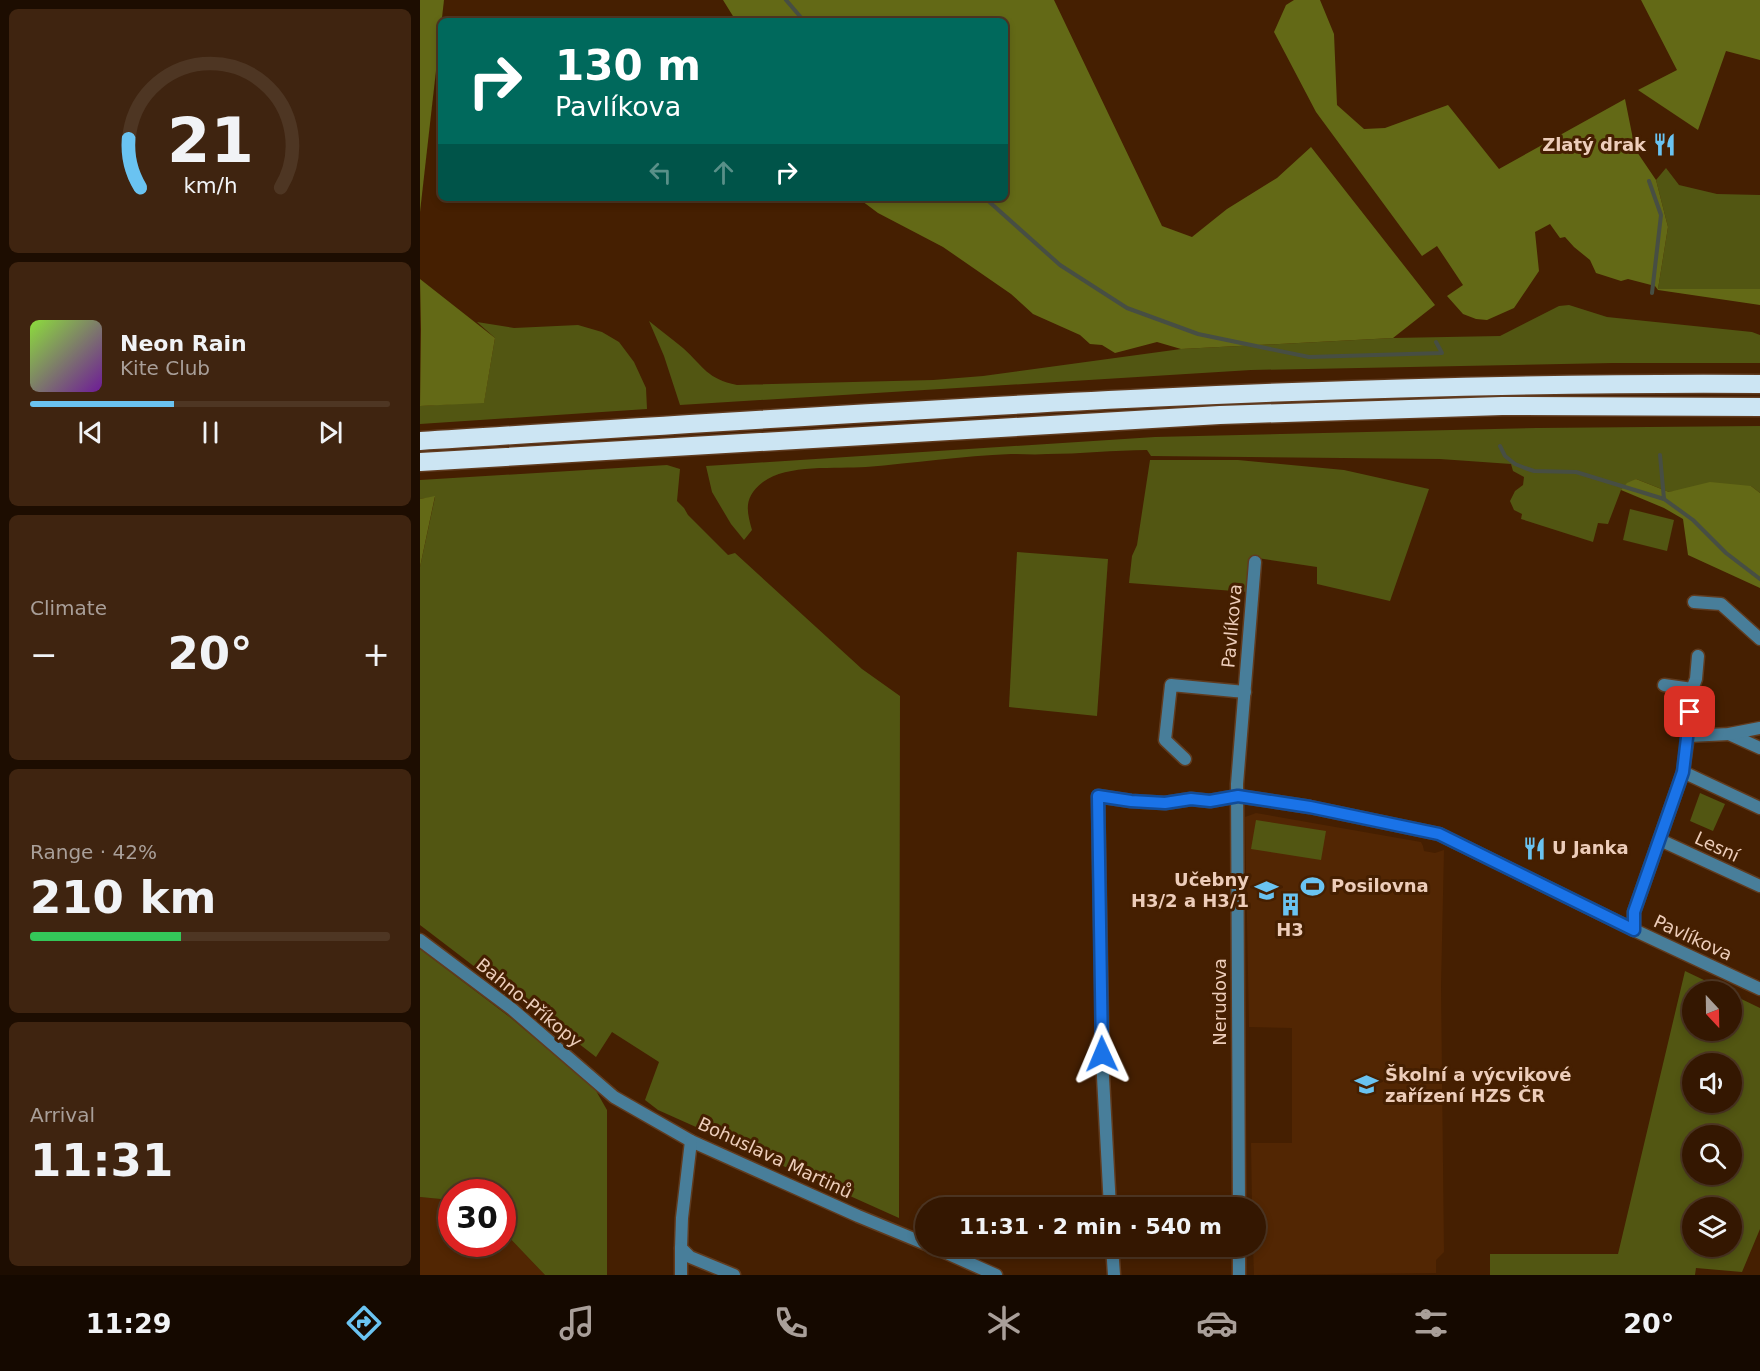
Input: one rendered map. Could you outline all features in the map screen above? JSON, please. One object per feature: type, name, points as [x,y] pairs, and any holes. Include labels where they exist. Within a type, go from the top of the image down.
[{"type":"highway","points":[[420,441],[959,408],[1302,391],[1495,385],[1760,384]]},
{"type":"highway","points":[[420,462],[1244,414],[1491,406],[1760,407]]},
{"type":"street","name":"Pavlíkova","points":[[1238,796],[1237,784],[1255,562]]},
{"type":"street","points":[[1694,602],[1721,604],[1760,639]]},
{"type":"street","points":[[1634,930],[1634,912],[1683,772],[1698,656]]},
{"type":"street","name":"Pavlíkova","points":[[1185,759],[1165,740],[1171,685],[1245,692]]},
{"type":"street","points":[[1664,685],[1692,689]]},
{"type":"street","points":[[1688,736],[1729,734],[1760,728]]},
{"type":"street","points":[[1729,734],[1760,748]]},
{"type":"street","points":[[1683,772],[1760,808]]},
{"type":"street","name":"Pavlíkova","points":[[1109,1197],[1103,1077],[1098,796],[1165,803],[1191,799],[1210,801],[1238,796],[1310,807],[1439,834],[1760,989]]},
{"type":"street","name":"Nerudova","points":[[1238,796],[1239,1197]]},
{"type":"street","name":"Lesní","points":[[1660,840],[1760,886]]},
{"type":"street","name":"Bahno-Příkopy","points":[[420,940],[512,1009],[614,1097]]},
{"type":"street","name":"Bohuslava Martinů","points":[[614,1097],[691,1141],[915,1239]]},
{"type":"street","points":[[681,1275],[682,1218],[691,1141]]},
{"type":"street","points":[[681,1248],[690,1257],[734,1275]]},
{"type":"street","points":[[956,1257],[996,1275]]},
{"type":"street","points":[[1113,1257],[1114,1275]]},
{"type":"street","points":[[1239,1257],[1239,1275]]},
{"type":"shaded area","points":[[1666,168],[1679,185],[1717,194],[1760,195],[1760,289],[1658,289],[1668,227],[1656,180]]},
{"type":"shaded area","points":[[1569,305],[1607,317],[1752,332],[1760,335],[1760,363],[1613,363],[1251,370],[680,405],[664,356],[649,321],[683,348],[712,376],[737,385],[933,380],[983,376],[1181,349],[1393,338],[1500,336],[1559,306]]},
{"type":"shaded area","points":[[477,322],[514,328],[578,325],[602,332],[619,342],[634,362],[646,388],[647,409],[420,424],[420,406],[484,402],[495,338]]},
{"type":"shaded area","points":[[1760,426],[1760,493],[1751,486],[1669,492],[1636,479],[1621,490],[1608,524],[1598,523],[1593,542],[1521,519],[1522,514],[1514,510],[1510,501],[1515,491],[1523,485],[1524,477],[1513,471],[1511,464],[1440,459],[1151,456],[1147,450],[993,455],[866,467],[798,470],[773,476],[752,493],[748,510],[752,530],[744,540],[731,524],[712,492],[706,466],[1155,437],[1537,428]]},
{"type":"shaded area","points":[[1150,460],[1238,460],[1344,470],[1429,489],[1390,601],[1317,584],[1317,567],[1251,557],[1247,592],[1129,583]]},
{"type":"shaded area","points":[[667,465],[680,469],[677,501],[728,555],[735,553],[862,669],[900,696],[899,1218],[658,1110],[645,1100],[659,1062],[612,1032],[596,1057],[420,925],[420,567],[435,497],[420,499],[420,480]]},
{"type":"shaded area","points":[[1630,509],[1674,520],[1667,551],[1623,540]]},
{"type":"shaded area","points":[[1017,552],[1108,559],[1097,716],[1009,707]]},
{"type":"shaded area","points":[[1700,793],[1725,804],[1713,831],[1690,821]]},
{"type":"shaded area","name":"Školní a výcvikové zařízení HZS ČR","points":[[1256,813],[1421,842],[1424,851],[1435,853],[1444,850],[1441,986],[1444,1252],[1436,1260],[1436,1273],[1254,1275],[1253,1257],[1266,1257],[1266,1197],[1252,1197],[1251,1143],[1292,1143],[1292,1028],[1249,1027],[1245,817]]},
{"type":"shaded area","points":[[1256,820],[1326,831],[1321,860],[1251,849]]},
{"type":"shaded area","points":[[420,949],[511,1018],[595,1089],[607,1110],[607,1275],[545,1275],[516,1245],[516,1179],[438,1179],[438,1199],[420,1197]]},
{"type":"shaded area","points":[[1685,971],[1706,981],[1683,981]]},
{"type":"shaded area","points":[[1682,984],[1682,1041],[1742,1041],[1742,999],[1760,1008],[1760,1229],[1742,1272],[1696,1268],[1695,1275],[1490,1275],[1490,1254],[1618,1254]]},
{"type":"shaded area","points":[[420,1197],[438,1199],[438,1257],[516,1257],[516,1245],[545,1275],[420,1275]]},
{"type":"green space","points":[[420,0],[444,0],[442,18],[438,18],[438,53],[420,212]]},
{"type":"green space","points":[[723,0],[1054,0],[1162,226],[1192,237],[1227,209],[1277,178],[1311,147],[1435,305],[1393,338],[1181,349],[1157,342],[1115,353],[1102,345],[1090,344],[1080,335],[1033,314],[1011,294],[943,247],[878,213],[862,201],[1008,201],[1008,18],[734,18]]},
{"type":"green space","points":[[1294,0],[1320,0],[1334,34],[1337,105],[1364,129],[1385,128],[1448,105],[1499,169],[1625,99],[1635,149],[1656,180],[1668,227],[1658,289],[1760,289],[1760,305],[1658,290],[1655,286],[1628,279],[1621,281],[1596,273],[1590,260],[1565,237],[1560,238],[1550,224],[1535,232],[1539,271],[1514,308],[1487,320],[1463,314],[1447,296],[1463,285],[1437,246],[1422,256],[1316,112],[1274,32],[1286,5]]},
{"type":"green space","points":[[1641,0],[1760,0],[1760,60],[1726,51],[1698,130],[1638,90],[1677,70]]},
{"type":"green space","points":[[420,279],[495,338],[484,403],[420,406]]},
{"type":"green space","points":[[1636,479],[1669,492],[1710,482],[1751,486],[1760,493],[1760,588],[1688,555],[1683,519],[1664,508],[1621,490],[1627,483]]},
{"type":"green space","points":[[435,496],[420,567],[420,499]]},
{"type":"waterway","points":[[786,0],[801,18]]},
{"type":"waterway","points":[[1649,181],[1661,215],[1652,293]]},
{"type":"waterway","points":[[988,201],[1060,265],[1127,308],[1198,334],[1309,357],[1442,353],[1436,342]]},
{"type":"waterway","points":[[1500,446],[1505,456],[1515,464],[1534,471],[1576,472],[1664,499]]},
{"type":"waterway","points":[[1660,455],[1664,499],[1693,520],[1726,553],[1760,579]]},
{"type":"place","name":"Zlatý drak","points":[[1664,145]]},
{"type":"place","name":"U Janka","points":[[1534,848]]},
{"type":"place","name":"Posilovna","points":[[1313,886]]},
{"type":"place","name":"Učebny H3/2 a H3/1","points":[[1267,890]]},
{"type":"place","name":"H3","points":[[1290,904]]},
{"type":"place","name":"Školní a výcvikové zařízení HZS ČR","points":[[1367,1085]]},
{"type":"route","points":[[1102,1054],[1098,796],[1165,803],[1191,799],[1210,801],[1238,796],[1354,815],[1439,834],[1634,930],[1634,912],[1683,772],[1690,712]]}]
